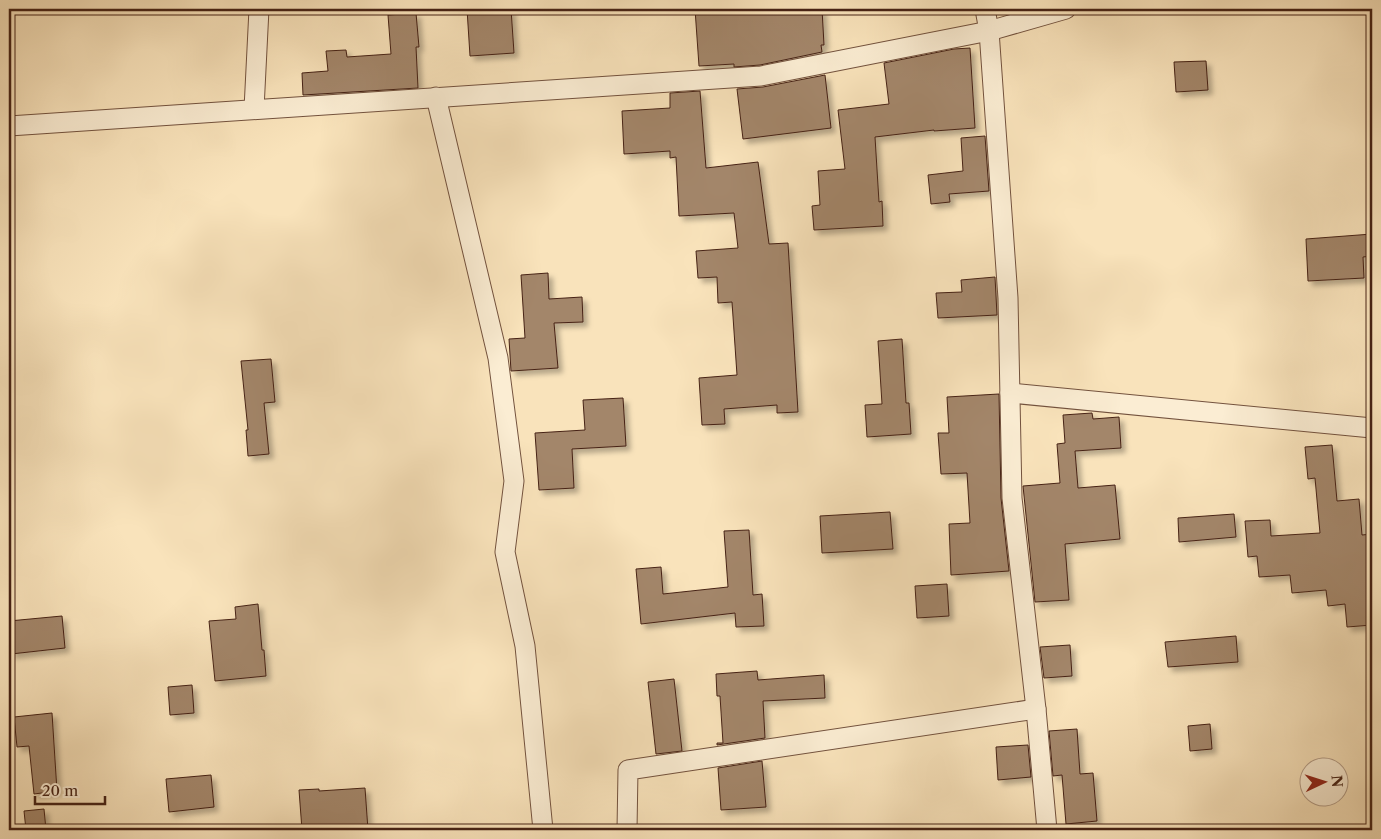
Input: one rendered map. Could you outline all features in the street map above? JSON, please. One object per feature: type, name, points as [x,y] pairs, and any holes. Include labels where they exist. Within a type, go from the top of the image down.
[{"type":"street","points":[[254,109],[259,9]]},
{"type":"street","points":[[985,9],[989,31],[1008,298],[1012,498],[1036,709],[1046,830]]},
{"type":"street","points":[[9,126],[760,76],[989,31],[1066,9]]},
{"type":"street","points":[[436,97],[498,358],[514,481],[506,552],[525,646],[543,830]]},
{"type":"street","points":[[1010,393],[1372,428]]},
{"type":"street","points":[[627,830],[628,770],[1036,709]]},
{"type":"building","points":[[467,9],[511,9],[514,53],[470,56]]},
{"type":"building","points":[[695,9],[822,9],[824,45],[821,45],[822,52],[760,65],[734,67],[734,64],[699,66]]},
{"type":"building","points":[[416,13],[419,47],[416,47],[418,88],[303,95],[302,73],[328,71],[326,51],[346,50],[347,57],[391,54],[388,15]]},
{"type":"building","points":[[970,48],[975,128],[934,130],[875,137],[879,202],[882,201],[883,226],[814,230],[812,206],[820,205],[818,171],[845,169],[838,110],[889,104],[884,63],[954,49]]},
{"type":"building","points":[[1206,61],[1208,90],[1176,92],[1174,62]]},
{"type":"building","points":[[825,75],[831,128],[743,139],[737,89],[763,87]]},
{"type":"building","points":[[700,91],[706,168],[758,162],[769,244],[788,243],[798,412],[777,413],[777,405],[724,409],[725,424],[702,425],[699,378],[737,375],[732,302],[718,303],[717,277],[698,278],[696,251],[738,248],[734,213],[679,216],[676,157],[670,158],[670,151],[624,154],[622,111],[670,108],[670,93]]},
{"type":"building","points":[[985,136],[989,191],[949,194],[950,202],[931,204],[928,175],[963,171],[961,138]]},
{"type":"building","points":[[1372,234],[1372,256],[1363,257],[1364,278],[1308,281],[1306,239]]},
{"type":"building","points":[[548,273],[549,299],[582,297],[583,322],[554,323],[558,368],[511,371],[509,339],[525,338],[521,275]]},
{"type":"building","points":[[995,277],[997,315],[938,318],[936,293],[962,292],[961,280]]},
{"type":"building","points":[[902,339],[906,403],[909,403],[911,434],[867,437],[865,405],[882,404],[878,341]]},
{"type":"building","points":[[271,359],[275,402],[264,403],[269,454],[248,456],[246,430],[248,430],[241,361]]},
{"type":"building","points":[[999,394],[1001,498],[1009,571],[951,575],[949,524],[970,523],[967,473],[941,474],[938,433],[949,433],[947,397]]},
{"type":"building","points":[[623,398],[626,446],[572,449],[574,488],[539,490],[535,433],[585,430],[583,400]]},
{"type":"building","points":[[1092,413],[1093,419],[1119,417],[1121,448],[1075,451],[1078,488],[1115,485],[1120,539],[1065,544],[1069,600],[1035,602],[1023,486],[1060,483],[1057,444],[1065,443],[1063,415]]},
{"type":"building","points":[[1332,445],[1337,501],[1359,499],[1362,535],[1372,534],[1372,625],[1347,627],[1345,604],[1328,606],[1326,590],[1292,593],[1290,575],[1259,577],[1257,556],[1248,557],[1245,521],[1270,520],[1271,536],[1320,533],[1315,478],[1308,479],[1305,447]]},
{"type":"building","points":[[890,512],[893,549],[822,553],[820,516]]},
{"type":"building","points":[[1234,514],[1236,537],[1179,542],[1178,518]]},
{"type":"building","points":[[749,530],[753,595],[762,594],[764,626],[736,627],[735,613],[641,624],[636,569],[661,567],[663,594],[728,587],[724,531]]},
{"type":"building","points":[[947,584],[949,616],[917,618],[915,586]]},
{"type":"building","points":[[258,604],[266,676],[215,681],[209,621],[236,619],[235,607]]},
{"type":"building","points":[[62,616],[65,648],[11,654],[9,621]]},
{"type":"building","points":[[1236,636],[1238,662],[1168,667],[1165,642]]},
{"type":"building","points":[[1070,645],[1072,676],[1044,678],[1040,647]]},
{"type":"building","points":[[757,671],[758,680],[824,675],[825,698],[763,701],[765,738],[717,745],[717,743],[723,743],[720,696],[717,696],[716,674]]},
{"type":"building","points":[[674,679],[682,751],[656,754],[648,682]]},
{"type":"building","points":[[192,685],[194,713],[170,715],[168,687]]},
{"type":"building","points":[[52,713],[57,791],[34,794],[29,746],[17,747],[14,717]]},
{"type":"building","points":[[1210,724],[1212,749],[1190,751],[1188,726]]},
{"type":"building","points":[[1077,729],[1080,774],[1093,773],[1097,821],[1066,824],[1062,775],[1053,776],[1049,731]]},
{"type":"building","points":[[1028,745],[1031,777],[998,780],[996,747]]},
{"type":"building","points":[[762,761],[766,807],[721,810],[718,768]]},
{"type":"building","points":[[211,775],[214,807],[169,812],[166,779]]},
{"type":"building","points":[[365,788],[368,830],[302,830],[299,790],[319,789],[319,791]]},
{"type":"building","points":[[44,809],[46,830],[26,830],[24,811]]}]
